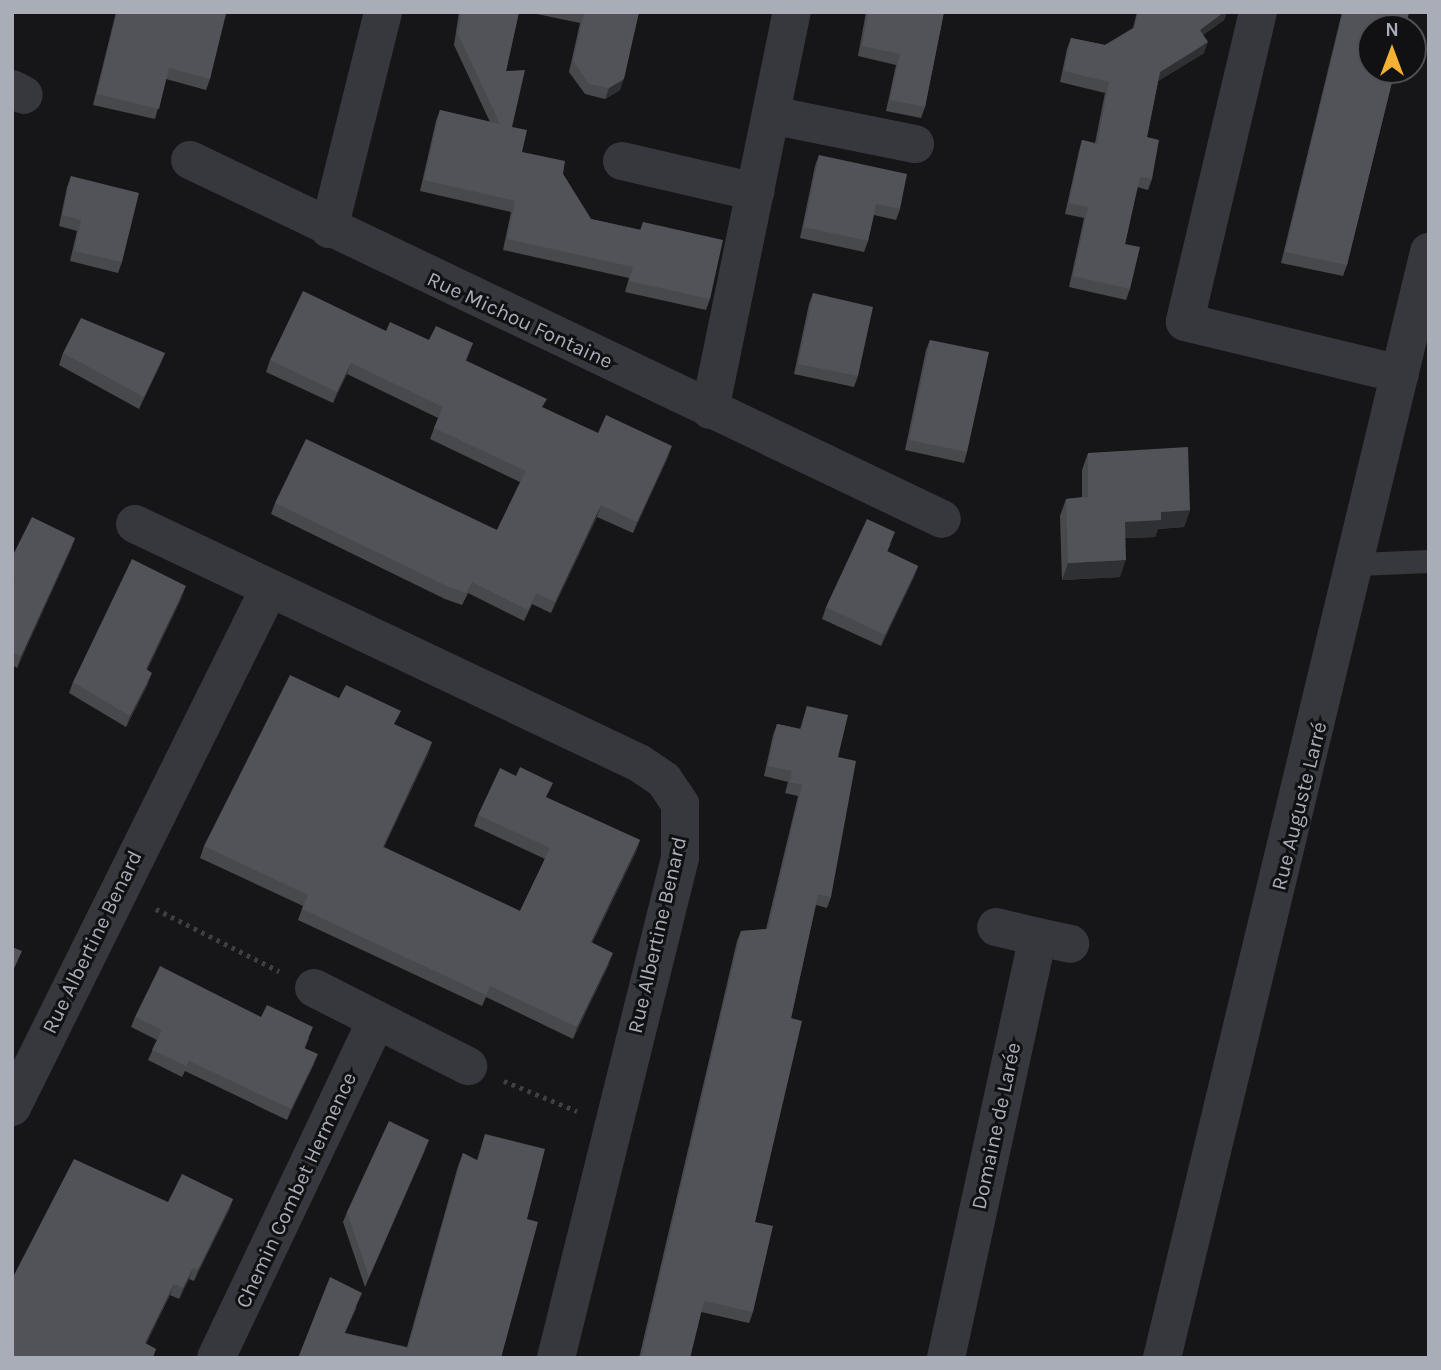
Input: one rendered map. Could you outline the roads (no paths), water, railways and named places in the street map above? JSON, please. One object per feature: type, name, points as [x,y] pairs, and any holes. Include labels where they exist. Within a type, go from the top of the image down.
[{"type":"street","points":[[329,229],[383,12]]},
{"type":"street","points":[[710,410],[792,12]]},
{"type":"street","points":[[1258,12],[1185,323],[1400,374]]},
{"type":"street","points":[[771,115],[915,144]]},
{"type":"street","name":"Rue Michou Fontaine","points":[[190,160],[329,229],[942,519]]},
{"type":"street","points":[[622,161],[755,192]]},
{"type":"street","name":"Rue Auguste Larré","points":[[1162,1358],[1358,564],[1429,252]]},
{"type":"street","name":"Rue Albertine Benard","points":[[135,524],[268,591],[664,780],[680,804],[680,858],[611,1125],[556,1358]]},
{"type":"street","name":"Rue Albertine Benard","points":[[12,1107],[117,889],[268,591]]},
{"type":"street","name":"Domaine de Larée","points":[[946,1358],[1054,941],[996,927]]},
{"type":"street","points":[[314,988],[375,1023],[468,1066]]},
{"type":"street","name":"Chemin Combet Hermence","points":[[216,1358],[375,1023]]},
{"type":"lane","points":[[1358,564],[1429,561]]}]
